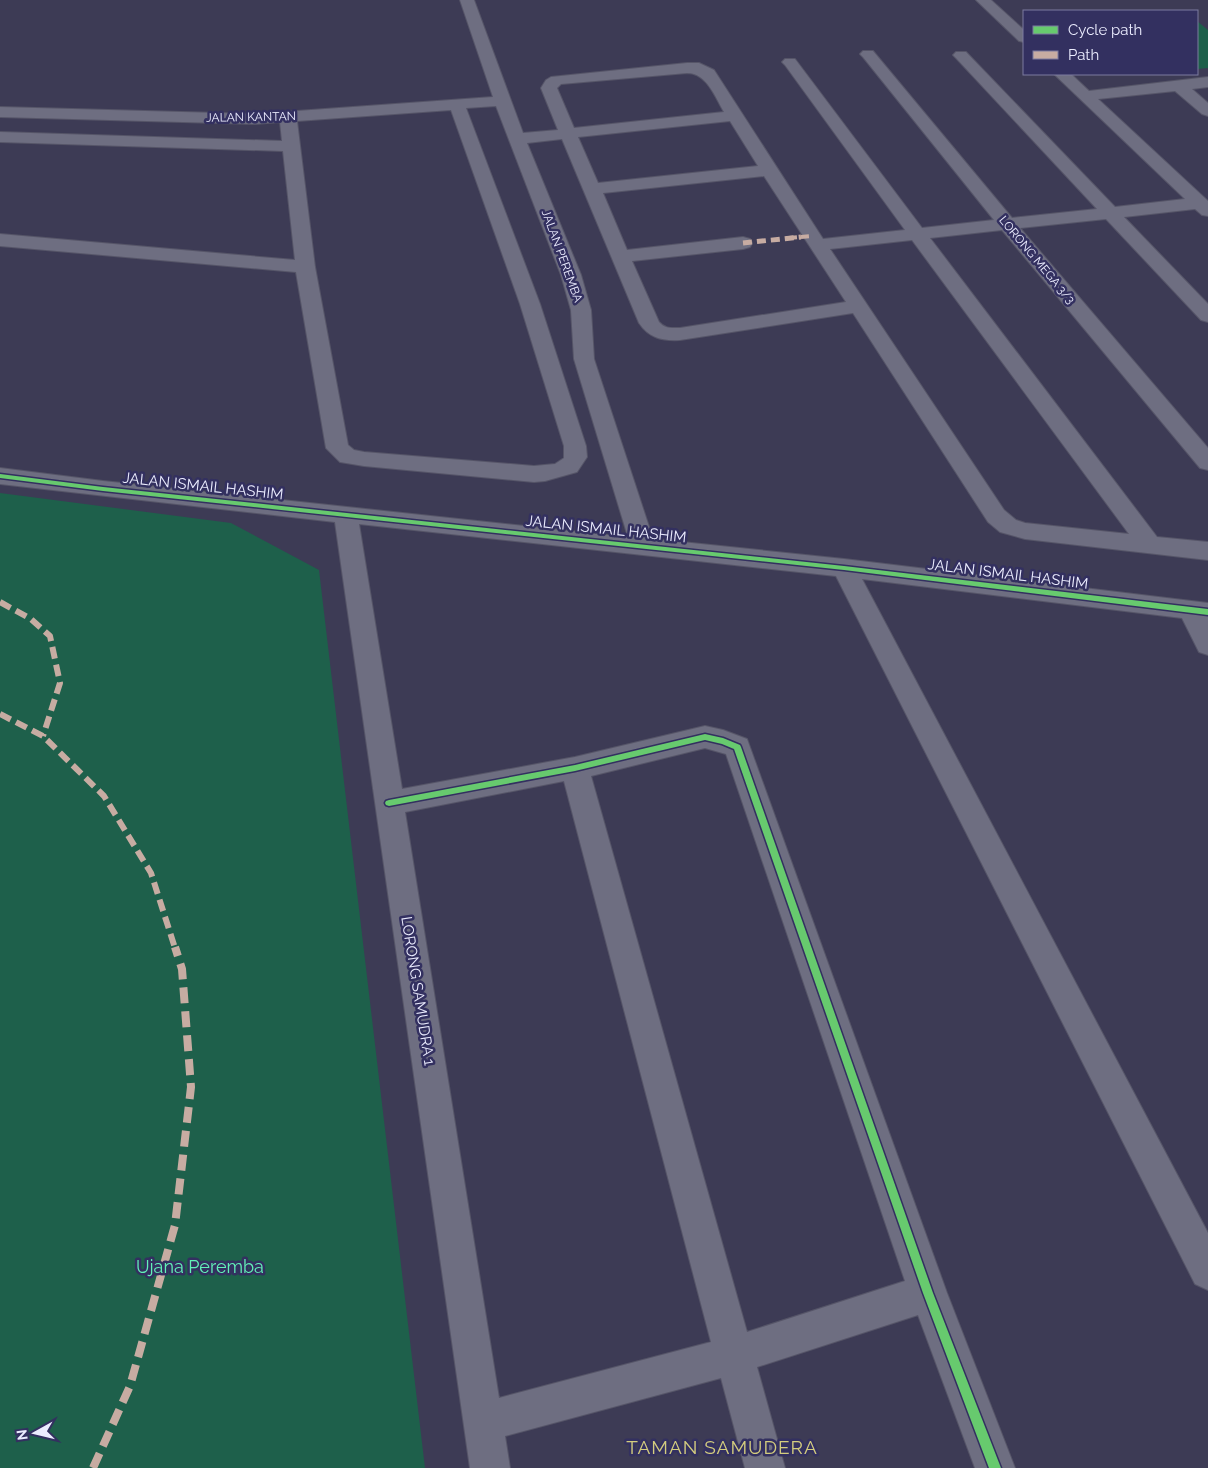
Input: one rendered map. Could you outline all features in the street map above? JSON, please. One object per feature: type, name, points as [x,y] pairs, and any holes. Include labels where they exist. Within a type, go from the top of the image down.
[{"type":"street","name":"JALAN PEREMBA","points":[[467,0],[502,101],[572,276],[581,310],[584,359],[643,547]]},
{"type":"street","points":[[983,0],[1023,37]]},
{"type":"street","name":"LORONG MEGA 3/3","points":[[868,54],[1007,224],[1208,463]]},
{"type":"street","points":[[961,55],[1208,316]]},
{"type":"street","points":[[790,62],[1150,545]]},
{"type":"street","points":[[858,306],[680,334],[654,331],[549,88],[552,83],[557,80],[699,68],[708,72],[769,170],[996,516],[1008,526],[1025,531],[1208,551]]},
{"type":"street","points":[[1063,75],[1204,207]]},
{"type":"street","points":[[1086,96],[1208,82]]},
{"type":"street","points":[[1178,86],[1208,111]]},
{"type":"street","name":"JALAN KANTAN","points":[[0,112],[102,116],[288,118],[502,101]]},
{"type":"street","points":[[288,118],[305,267],[336,448],[348,457],[534,474],[555,472],[570,466],[576,458],[575,446],[530,304],[457,105]]},
{"type":"street","points":[[517,139],[734,116]]},
{"type":"street","points":[[0,137],[291,146]]},
{"type":"street","points":[[592,189],[769,170]]},
{"type":"street","points":[[818,245],[1110,213],[1204,207]]},
{"type":"street","points":[[0,240],[305,267]]},
{"type":"street","points":[[621,256],[743,243]]},
{"type":"street","name":"JALAN ISMAIL HASHIM","points":[[0,476],[844,568],[1201,611]]},
{"type":"street","name":"LORONG SAMUDRA 1","points":[[346,514],[490,1468]]},
{"type":"street","points":[[844,568],[1208,1271]]},
{"type":"street","points":[[1201,611],[1195,618],[1208,645]]},
{"type":"street","points":[[390,803],[575,768],[705,737],[723,741],[736,747],[928,1293],[995,1468]]},
{"type":"street","points":[[575,768],[765,1468]]},
{"type":"street","points":[[484,1422],[734,1355],[928,1293]]},
{"type":"green space","points":[[1198,22],[1208,30],[1208,68],[1198,69]]},
{"type":"green space","name":"Ujana Peremba","points":[[0,493],[231,523],[319,570],[425,1468],[0,1468]]},
{"type":"marked path","points":[[743,243],[812,236]]},
{"type":"marked path","points":[[0,602],[31,619],[50,636],[60,683],[43,736]]},
{"type":"marked path","points":[[0,714],[43,736],[104,796],[151,873],[182,969],[191,1087],[175,1225],[130,1386],[93,1468]]},
{"type":"cycle path","points":[[0,476],[103,489],[844,568],[1208,612]]},
{"type":"cycle path","points":[[389,803],[575,768],[705,737],[723,741],[737,747],[928,1293],[995,1468]]},
{"type":"district","name":"TAMAN SAMUDERA","points":[[722,1447]]}]
